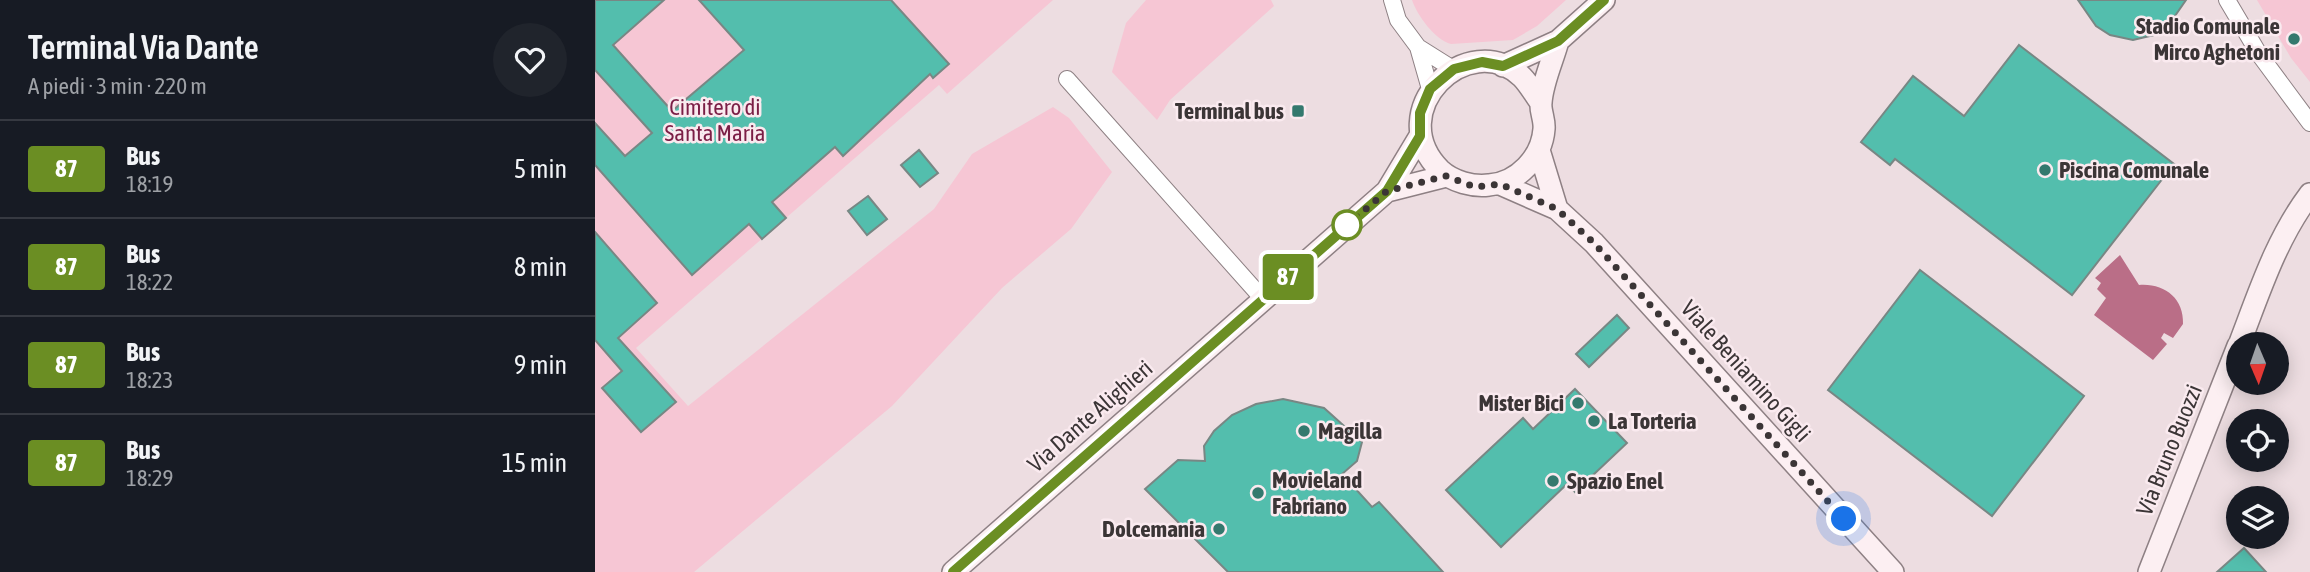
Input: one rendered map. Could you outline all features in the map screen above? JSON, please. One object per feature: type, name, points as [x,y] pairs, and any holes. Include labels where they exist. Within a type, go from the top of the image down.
[{"type":"main road","points":[[1503,66],[1558,41],[1604,0]]},
{"type":"main road","points":[[1420,136],[1430,160],[1446,176],[1475,187],[1500,184],[1523,172],[1539,150],[1544,128],[1541,103],[1558,41]]},
{"type":"main road","points":[[1430,89],[1454,69],[1482,62],[1503,66],[1522,76],[1541,103]]},
{"type":"main road","name":"Via Dante Alighieri","points":[[953,572],[1387,191],[1420,136],[1420,113],[1430,89]]},
{"type":"main road","points":[[1539,150],[1557,209]]},
{"type":"main road","name":"Via Dante Alighieri","points":[[1387,191],[1446,176]]},
{"type":"main road","name":"Viale Beniamino Gigli","points":[[1500,184],[1557,209],[1594,243],[1893,572]]},
{"type":"main road","name":"Via Bruno Buozzi","points":[[2244,332],[2271,261],[2288,226],[2310,194]]},
{"type":"main road","name":"Via Bruno Buozzi","points":[[2149,572],[2226,379]]},
{"type":"street","points":[[1392,0],[1398,20],[1418,47],[1430,89]]},
{"type":"street","points":[[2227,0],[2259,54],[2310,123]]},
{"type":"street","points":[[1418,47],[1454,69]]},
{"type":"street","points":[[1067,79],[1263,299]]},
{"type":"green space","name":"Cimitero di Santa Maria","points":[[595,0],[1053,0],[947,94],[939,85],[636,348],[688,406],[934,209],[972,154],[1053,107],[1069,118],[1112,172],[1071,229],[1002,288],[892,406],[694,572],[595,572]]},
{"type":"green space","points":[[1146,0],[1271,0],[1274,6],[1170,100],[1157,120],[1112,72],[1126,23]]},
{"type":"green space","points":[[1412,0],[1566,0],[1537,26],[1513,40],[1451,44],[1439,38],[1427,26]]},
{"type":"green space","name":"Stadio Comunale Mirco Aghetoni","points":[[2257,0],[2310,0],[2310,82],[2291,58]]},
{"type":"shaded area","points":[[2120,255],[2139,285],[2164,290],[2171,294],[2180,307],[2183,324],[2173,338],[2164,333],[2161,338],[2167,344],[2153,360],[2094,315],[2106,298],[2097,289],[2101,283],[2095,278]]},
{"type":"building","points":[[595,0],[664,0],[613,45],[672,111],[744,50],[699,0],[891,0],[949,64],[933,78],[930,74],[843,156],[835,147],[772,202],[786,218],[762,239],[749,224],[692,275],[595,165],[595,123],[625,156],[652,133],[595,70]]},
{"type":"building","points":[[2078,0],[2186,0],[2170,23],[2154,35],[2133,40],[2110,35],[2096,26]]},
{"type":"building","points":[[2019,45],[2174,164],[2072,295],[1895,159],[1890,165],[1861,142],[1913,76],[1964,116]]},
{"type":"building","points":[[919,150],[938,173],[920,187],[901,165]]},
{"type":"building","points":[[868,196],[887,219],[867,235],[848,211]]},
{"type":"building","points":[[595,232],[657,303],[618,338],[676,402],[641,432],[602,388],[622,371],[595,340]]},
{"type":"building","points":[[1920,270],[2084,396],[1992,516],[1828,390]]},
{"type":"building","points":[[1617,315],[1629,328],[1589,367],[1576,354]]},
{"type":"building","points":[[1575,389],[1627,443],[1575,492],[1567,484],[1501,547],[1446,490],[1523,418],[1533,429]]},
{"type":"building","points":[[1283,399],[1324,408],[1362,442],[1357,461],[1342,474],[1372,507],[1379,502],[1443,572],[1228,572],[1145,489],[1178,460],[1205,461],[1204,446],[1214,431],[1232,415],[1256,404]]},
{"type":"building","points":[[2245,549],[2266,572],[2217,572]]},
{"type":"bus line","name":"87","points":[[953,572],[1387,191],[1420,136],[1420,113],[1430,89],[1454,69],[1482,62],[1503,66],[1558,41],[1604,0]]},
{"type":"place","name":"Stadio Comunale Mirco Aghetoni","points":[[2294,39]]},
{"type":"place","name":"Terminal bus","points":[[1298,111]]},
{"type":"place","name":"Piscina Comunale","points":[[2045,170]]},
{"type":"place","name":"Mister Bici","points":[[1578,403]]},
{"type":"place","name":"La Torteria","points":[[1594,421]]},
{"type":"place","name":"Magilla","points":[[1304,431]]},
{"type":"place","name":"Spazio Enel","points":[[1553,481]]},
{"type":"place","name":"Movieland Fabriano","points":[[1258,493]]},
{"type":"place","name":"Dolcemania","points":[[1219,529]]},
{"type":"route","points":[[1347,225],[1387,191],[1446,176],[1475,187],[1500,184],[1557,209],[1594,243],[1844,519]]}]
